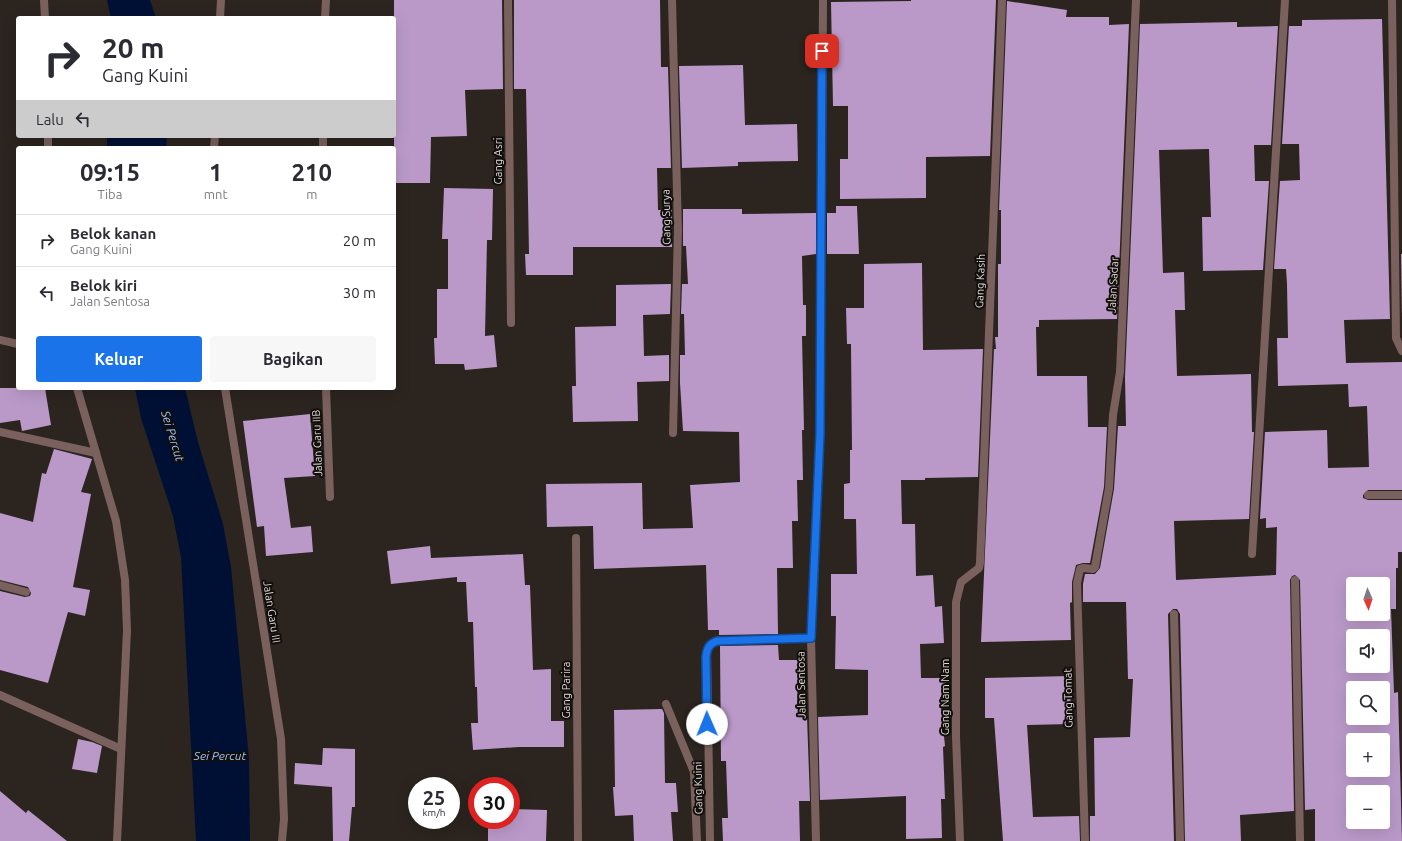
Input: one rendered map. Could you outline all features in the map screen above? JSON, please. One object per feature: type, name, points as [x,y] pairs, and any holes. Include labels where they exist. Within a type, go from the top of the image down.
[{"type":"street","points":[[44,0],[45,16]]},
{"type":"street","points":[[220,16],[221,0]]},
{"type":"street","points":[[325,16],[326,0]]},
{"type":"street","name":"Gang Asri","points":[[508,0],[511,322]]},
{"type":"street","name":"Gang Surya","points":[[672,0],[678,230],[673,433]]},
{"type":"street","name":"Jalan Sentosa","points":[[816,841],[811,638],[820,434],[823,291],[823,0]]},
{"type":"street","name":"Gang Kasih","points":[[980,563],[1002,0]]},
{"type":"street","name":"Jalan Sadar","points":[[1093,569],[1096,564],[1109,488],[1113,415],[1120,372],[1136,0]]},
{"type":"street","points":[[1252,554],[1285,0]]},
{"type":"street","points":[[1392,0],[1396,338],[1402,351]]},
{"type":"street","points":[[0,340],[16,344]]},
{"type":"street","points":[[78,390],[116,521],[125,580],[127,630],[117,841]]},
{"type":"street","name":"Jalan Garu III","points":[[224,390],[281,739],[284,820],[282,841]]},
{"type":"street","name":"Jalan Garu IIB","points":[[326,390],[330,497]]},
{"type":"street","points":[[0,432],[96,453]]},
{"type":"street","points":[[1368,495],[1402,495]]},
{"type":"street","name":"Gang Parira","points":[[576,538],[578,841]]},
{"type":"street","name":"Gang Nam Nam","points":[[960,841],[956,736],[956,602],[961,582],[979,568],[980,563]]},
{"type":"street","name":"Gang Tomat","points":[[1085,841],[1077,584],[1080,569],[1093,569]]},
{"type":"street","points":[[1295,580],[1300,841]]},
{"type":"street","points":[[0,585],[26,592]]},
{"type":"street","points":[[1174,614],[1180,841]]},
{"type":"street","name":"Gang Kuini","points":[[710,841],[707,650],[711,644],[717,641],[811,638]]},
{"type":"street","points":[[0,695],[121,749]]},
{"type":"street","points":[[666,704],[694,772],[697,841]]},
{"type":"water","points":[[107,0],[150,0],[155,16],[111,16]]},
{"type":"water","points":[[107,138],[167,138],[166,146],[107,146]]},
{"type":"water","name":"Sei Percut","points":[[135,390],[185,390],[198,442],[223,524],[231,567],[249,759],[250,841],[196,841],[181,557],[173,516],[141,418]]},
{"type":"building","points":[[394,0],[502,0],[503,89],[465,90],[467,136],[431,137],[430,183],[396,183],[396,146],[394,146],[394,138],[396,138],[396,16],[394,16]]},
{"type":"building","points":[[514,0],[660,0],[661,67],[668,67],[671,168],[657,168],[658,210],[672,210],[672,247],[573,247],[573,275],[526,275],[525,254],[529,254],[526,89],[514,89]]},
{"type":"building","points":[[996,0],[990,156],[926,157],[926,198],[840,199],[840,159],[848,159],[848,106],[833,106],[831,2]]},
{"type":"building","points":[[1007,1],[1067,10],[1066,17],[1109,17],[1109,25],[1129,24],[1117,319],[1039,320],[1039,327],[1036,327],[1037,376],[1087,376],[1088,427],[1107,427],[1104,487],[1090,563],[1076,565],[1072,582],[1072,602],[1070,603],[1071,640],[981,642],[994,349],[996,349],[995,337],[998,337],[998,264],[1001,264],[1001,210],[999,210]]},
{"type":"building","points":[[1382,19],[1390,319],[1344,320],[1346,363],[1402,362],[1402,490],[1368,490],[1363,495],[1363,498],[1368,500],[1402,500],[1402,552],[1398,552],[1398,568],[1396,568],[1396,609],[1391,609],[1394,693],[1398,692],[1402,841],[1315,841],[1315,809],[1305,810],[1300,580],[1295,575],[1292,576],[1290,580],[1294,811],[1240,815],[1241,841],[1185,841],[1180,614],[1177,609],[1173,609],[1168,614],[1174,841],[1090,841],[1090,816],[1095,816],[1094,738],[1130,737],[1133,679],[1128,679],[1126,602],[1083,602],[1083,584],[1085,574],[1095,574],[1100,568],[1114,489],[1118,426],[1126,426],[1125,377],[1140,24],[1237,22],[1237,27],[1278,26],[1271,145],[1254,145],[1255,181],[1269,181],[1263,270],[1203,271],[1202,217],[1211,217],[1209,149],[1159,150],[1163,273],[1184,272],[1185,310],[1175,310],[1177,376],[1251,374],[1252,432],[1254,432],[1249,519],[1174,521],[1176,580],[1276,575],[1277,527],[1266,528],[1266,518],[1260,519],[1265,432],[1327,430],[1328,468],[1369,467],[1367,406],[1349,407],[1348,384],[1278,386],[1277,338],[1288,338],[1286,269],[1274,269],[1280,181],[1300,180],[1299,144],[1282,144],[1289,26],[1302,26],[1302,20]]},
{"type":"building","points":[[743,65],[745,125],[797,124],[798,161],[738,162],[738,166],[682,168],[679,66]]},
{"type":"building","points":[[444,188],[493,189],[492,240],[487,240],[485,336],[494,335],[497,367],[465,370],[464,364],[435,364],[434,338],[437,338],[437,289],[448,289],[448,239],[442,239]]},
{"type":"building","points":[[836,206],[857,206],[859,254],[827,254],[827,213],[836,213]]},
{"type":"building","points":[[683,209],[742,209],[742,214],[816,213],[816,254],[802,256],[803,305],[806,305],[806,336],[802,336],[804,430],[802,430],[803,480],[797,480],[798,521],[792,521],[793,568],[777,568],[778,634],[719,635],[719,630],[708,630],[706,565],[594,569],[593,526],[547,527],[546,484],[642,483],[643,529],[693,528],[690,485],[740,482],[739,432],[683,431],[680,383],[680,355],[685,355],[684,314],[681,314],[682,284],[688,284],[686,246],[683,246]]},
{"type":"building","points":[[1401,254],[1402,254],[1401,319]]},
{"type":"building","points":[[922,263],[923,350],[983,349],[978,477],[901,480],[902,524],[915,524],[916,576],[933,575],[935,607],[942,606],[944,643],[920,644],[921,678],[946,678],[947,696],[940,697],[945,746],[943,747],[945,799],[941,799],[942,838],[906,839],[906,796],[820,800],[818,717],[868,715],[868,670],[835,669],[836,616],[831,616],[831,574],[857,574],[856,519],[844,519],[844,484],[850,483],[850,450],[852,450],[851,344],[847,344],[846,308],[864,308],[864,264]]},
{"type":"building","points":[[671,284],[670,314],[643,315],[644,356],[669,355],[669,381],[637,382],[638,421],[573,422],[572,386],[576,386],[575,327],[616,326],[616,285]]},
{"type":"building","points":[[0,388],[16,388],[16,390],[45,390],[51,425],[22,431],[20,420],[0,423]]},
{"type":"building","points":[[310,414],[315,476],[284,478],[291,528],[311,526],[313,552],[266,556],[264,526],[257,527],[243,421]]},
{"type":"building","points":[[54,449],[92,459],[81,492],[91,494],[73,587],[90,590],[85,616],[68,612],[48,683],[0,670],[0,591],[25,597],[30,596],[31,593],[28,587],[0,580],[0,513],[33,522],[42,473],[46,474]]},
{"type":"building","points":[[430,546],[431,558],[523,554],[525,585],[530,585],[533,670],[551,669],[551,721],[564,721],[564,747],[519,747],[473,750],[471,723],[478,723],[477,687],[475,687],[473,622],[468,622],[466,582],[457,582],[457,577],[391,584],[387,551]]},
{"type":"building","points":[[778,645],[779,660],[798,660],[797,709],[803,709],[803,717],[807,717],[810,801],[799,801],[800,841],[723,841],[722,818],[728,818],[726,761],[721,761],[720,646]]},
{"type":"building","points":[[1070,676],[1071,724],[1027,725],[1033,817],[1079,816],[1080,841],[1003,841],[994,718],[985,718],[985,678]]},
{"type":"building","points":[[662,709],[664,713],[665,783],[676,783],[678,812],[671,812],[673,841],[634,841],[633,815],[615,816],[613,787],[615,787],[614,710]]},
{"type":"building","points":[[78,739],[102,746],[97,773],[72,769]]},
{"type":"building","points":[[323,748],[355,749],[355,807],[352,807],[349,841],[333,841],[332,787],[294,784],[295,763],[322,765]]},
{"type":"building","points":[[0,791],[26,813],[28,810],[67,841],[0,841]]},
{"type":"building","points":[[520,809],[547,810],[546,841],[488,841],[488,829],[520,829]]},
{"type":"route","points":[[707,724],[706,657],[707,650],[711,644],[717,641],[811,638],[820,434],[823,291],[822,51]]}]
